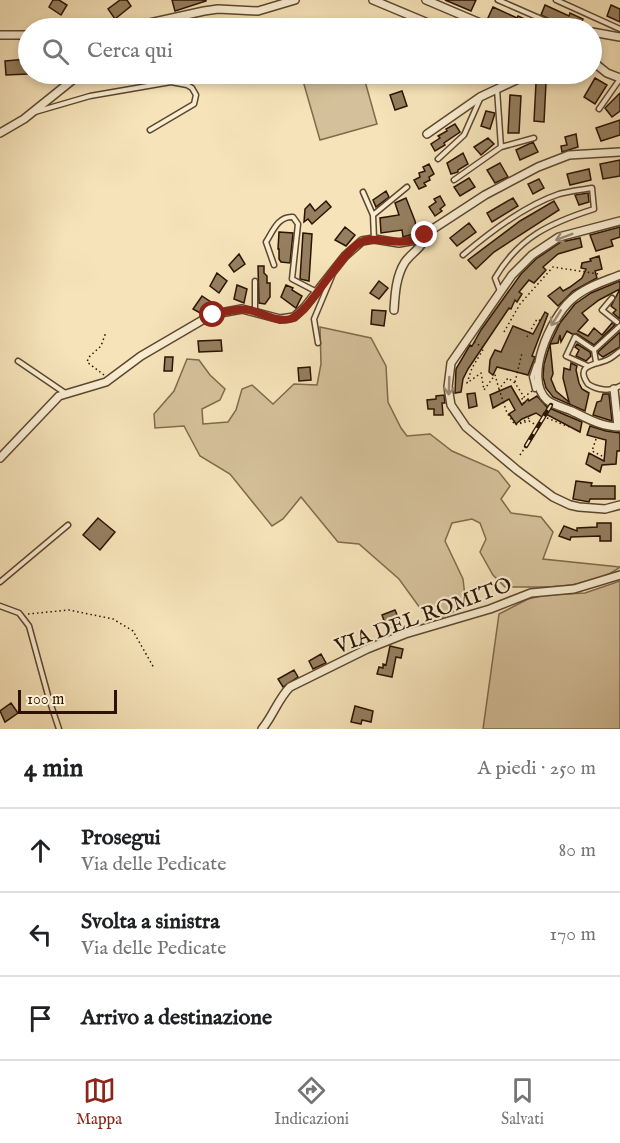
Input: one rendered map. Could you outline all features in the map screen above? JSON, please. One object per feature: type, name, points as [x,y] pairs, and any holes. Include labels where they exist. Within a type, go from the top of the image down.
[{"type":"street","points":[[173,18],[218,9],[258,11],[295,0]]},
{"type":"street","points":[[373,0],[416,18]]},
{"type":"street","points":[[426,0],[468,18]]},
{"type":"street","points":[[183,18],[187,15]]},
{"type":"street","points":[[602,34],[620,37]]},
{"type":"street","points":[[0,35],[18,35]]},
{"type":"street","points":[[602,69],[620,79]]},
{"type":"street","points":[[0,133],[31,113],[67,84]]},
{"type":"street","points":[[427,134],[480,97],[508,84]]},
{"type":"street","points":[[0,458],[56,399],[65,393],[110,380],[141,356],[207,318],[238,310],[255,311],[280,319],[290,319],[300,312],[336,267],[357,244],[364,240],[399,243],[412,241],[425,235],[485,195],[538,167],[569,155],[620,152]]},
{"type":"street","points":[[620,221],[560,237],[532,255],[512,275],[451,363],[448,387],[454,411],[466,427],[553,497],[579,507],[605,509],[620,505]]},
{"type":"street","points":[[394,310],[400,272],[407,260],[422,245],[425,235]]},
{"type":"street","points":[[617,387],[619,427],[610,427],[548,402],[537,376],[544,344],[559,313],[570,300],[587,288],[620,275]]},
{"type":"street","name":"VIA DEL ROMITO","points":[[262,729],[282,697],[293,686],[378,644],[531,593],[579,588],[620,575]]},
{"type":"lane","points":[[498,0],[539,18]]},
{"type":"lane","points":[[556,0],[596,18]]},
{"type":"lane","points":[[602,21],[620,29]]},
{"type":"lane","points":[[599,109],[620,79]]},
{"type":"lane","points":[[31,113],[90,96],[158,84]]},
{"type":"lane","points":[[150,130],[194,104],[196,95],[192,88],[184,84]]},
{"type":"lane","points":[[497,89],[501,147]]},
{"type":"lane","points":[[438,159],[464,135],[480,97]]},
{"type":"lane","points":[[454,180],[501,147],[534,138]]},
{"type":"lane","points":[[374,215],[407,187]]},
{"type":"lane","points":[[463,255],[510,220],[547,200],[560,194],[592,188],[594,209],[559,220],[531,235],[503,264],[495,278],[501,291]]},
{"type":"lane","points":[[363,192],[374,215],[374,240]]},
{"type":"lane","points":[[274,265],[266,242],[280,221],[287,217],[293,218],[298,224],[292,279],[317,292]]},
{"type":"lane","points":[[318,343],[314,320],[336,267]]},
{"type":"lane","points":[[255,281],[255,311]]},
{"type":"lane","points":[[594,350],[618,331],[619,323],[602,310],[612,298]]},
{"type":"lane","points":[[588,366],[566,356],[575,337],[594,350],[596,362]]},
{"type":"lane","points":[[535,389],[532,377],[544,344]]},
{"type":"lane","points":[[617,387],[601,389],[588,384],[584,374],[588,366],[606,361],[620,351]]},
{"type":"lane","points":[[18,361],[65,393]]},
{"type":"lane","points":[[0,582],[68,525]]},
{"type":"lane","points":[[0,606],[19,613],[28,623],[59,729]]},
{"type":"path","points":[[504,332],[520,304],[553,267],[599,274],[602,282]]},
{"type":"path","points":[[527,337],[537,319],[541,321]]},
{"type":"path","points":[[106,332],[102,346],[89,357],[87,362],[110,380]]},
{"type":"path","points":[[469,339],[484,348],[472,368],[467,383],[481,373],[484,390],[495,375],[507,413],[515,425],[529,421],[538,426]]},
{"type":"path","points":[[515,383],[522,353]]},
{"type":"path","points":[[499,389],[508,378],[515,383],[524,397]]},
{"type":"path","points":[[524,405],[522,398],[535,389]]},
{"type":"path","points":[[520,423],[530,416]]},
{"type":"path","points":[[547,418],[572,428]]},
{"type":"path","points":[[596,439],[591,451],[602,456]]},
{"type":"path","points":[[520,455],[526,446]]},
{"type":"path","points":[[19,613],[69,610],[113,619],[133,631],[154,668]]},
{"type":"shaded area","points":[[304,84],[366,84],[377,124],[320,140]]},
{"type":"shaded area","points":[[320,327],[371,338],[386,366],[388,402],[407,436],[430,434],[452,451],[498,471],[510,486],[501,499],[511,513],[541,517],[553,532],[543,559],[620,567],[594,580],[565,586],[505,587],[493,575],[480,552],[486,539],[480,523],[472,519],[452,523],[445,541],[463,579],[466,605],[443,617],[428,619],[399,579],[359,544],[338,542],[301,497],[283,519],[272,526],[230,474],[200,456],[184,426],[155,428],[154,414],[174,391],[187,359],[199,360],[210,375],[225,389],[220,400],[202,409],[203,424],[228,422],[236,410],[242,389],[252,385],[273,404],[294,384],[317,385],[321,364]]},
{"type":"shaded area","points":[[620,581],[620,729],[483,729],[499,614],[528,599],[545,595],[585,593]]},
{"type":"building","points":[[53,0],[59,0],[67,5],[61,15],[49,7]]},
{"type":"building","points":[[120,0],[127,0],[131,6],[116,18],[108,9]]},
{"type":"building","points":[[172,0],[206,0],[206,1],[175,11]]},
{"type":"building","points":[[445,0],[476,0],[471,11]]},
{"type":"building","points":[[545,5],[569,16],[570,13],[581,18],[547,18],[541,15]]},
{"type":"building","points":[[611,5],[620,9],[620,22],[607,16]]},
{"type":"building","points":[[493,7],[517,18],[488,18]]},
{"type":"building","points":[[18,60],[18,74],[6,75],[5,61]]},
{"type":"building","points":[[602,82],[607,85],[595,104],[584,97],[592,84],[602,84]]},
{"type":"building","points":[[536,84],[546,84],[544,122],[534,121]]},
{"type":"building","points":[[402,91],[407,106],[395,110],[390,95]]},
{"type":"building","points":[[620,93],[620,111],[612,117],[605,108]]},
{"type":"building","points":[[510,95],[521,96],[519,133],[508,133]]},
{"type":"building","points":[[486,111],[495,113],[490,129],[481,126]]},
{"type":"building","points":[[620,120],[620,135],[601,141],[596,128]]},
{"type":"building","points":[[455,124],[460,132],[435,151],[431,144],[447,131],[446,129]]},
{"type":"building","points":[[576,134],[578,147],[562,152],[561,146],[567,145],[565,137]]},
{"type":"building","points":[[488,138],[494,144],[481,155],[474,147]]},
{"type":"building","points":[[533,142],[538,152],[520,160],[516,150]]},
{"type":"building","points":[[463,153],[468,164],[458,172],[451,174],[447,163]]},
{"type":"building","points":[[620,160],[620,176],[603,179],[600,164]]},
{"type":"building","points":[[500,163],[508,177],[495,183],[487,170]]},
{"type":"building","points":[[429,164],[434,174],[424,183],[426,186],[419,189],[414,180],[420,177],[419,173],[425,171],[423,167]]},
{"type":"building","points":[[589,169],[591,180],[570,185],[567,174]]},
{"type":"building","points":[[469,178],[475,187],[460,196],[454,187]]},
{"type":"building","points":[[539,179],[544,188],[533,194],[528,184]]},
{"type":"building","points":[[386,191],[389,197],[376,207],[373,200]]},
{"type":"building","points":[[588,193],[589,202],[579,205],[575,195]]},
{"type":"building","points":[[440,196],[445,205],[440,209],[442,211],[435,216],[429,207],[436,202],[434,199]]},
{"type":"building","points":[[406,198],[417,233],[403,237],[402,230],[381,233],[380,218],[399,215],[395,203]]},
{"type":"building","points":[[513,198],[518,206],[492,222],[487,213]]},
{"type":"building","points":[[326,201],[331,207],[312,224],[308,219],[304,222],[305,209],[310,204],[315,211]]},
{"type":"building","points":[[554,201],[559,210],[494,252],[476,269],[468,260],[520,221]]},
{"type":"building","points":[[469,223],[476,232],[457,246],[450,238]]},
{"type":"building","points":[[345,227],[355,235],[346,246],[335,240]]},
{"type":"building","points":[[620,227],[620,237],[611,240],[613,246],[596,251],[590,235]]},
{"type":"building","points":[[279,232],[293,233],[290,263],[281,262],[279,259]]},
{"type":"building","points":[[303,233],[312,234],[309,281],[300,279]]},
{"type":"building","points":[[580,238],[582,247],[558,254],[543,267],[546,270],[534,283],[529,280],[519,292],[522,294],[517,302],[515,300],[511,309],[509,308],[468,369],[463,379],[461,392],[455,393],[456,369],[470,345],[472,346],[521,274],[536,259],[561,242]]},
{"type":"building","points":[[239,254],[245,264],[234,272],[229,265]]},
{"type":"building","points":[[599,256],[602,269],[595,271],[597,278],[573,291],[558,306],[548,296],[560,287],[563,291],[582,278],[586,269],[581,268],[582,263]]},
{"type":"building","points":[[258,266],[264,266],[267,283],[270,283],[270,297],[265,304],[259,303]]},
{"type":"building","points":[[217,273],[227,281],[219,293],[210,286]]},
{"type":"building","points":[[379,281],[388,288],[379,299],[370,293]]},
{"type":"building","points":[[620,281],[620,289],[599,300],[582,313],[588,320],[578,331],[588,336],[594,328],[602,335],[612,323],[615,325],[594,345],[577,334],[567,331],[561,342],[560,335],[558,343],[550,344],[560,323],[575,304],[591,293]]},
{"type":"building","points":[[237,285],[247,289],[244,303],[234,299]]},
{"type":"building","points":[[286,285],[302,296],[296,308],[281,297]]},
{"type":"building","points":[[620,289],[620,319],[613,313],[616,310],[611,306]]},
{"type":"building","points":[[202,296],[211,302],[202,314],[193,309]]},
{"type":"building","points":[[372,310],[386,311],[384,326],[371,324]]},
{"type":"building","points":[[545,312],[548,314],[532,356],[535,357],[528,375],[497,367],[493,375],[489,372],[490,360],[495,350],[501,352],[513,326],[533,334]]},
{"type":"building","points":[[620,332],[620,347],[603,357],[599,354],[598,352]]},
{"type":"building","points":[[221,340],[222,351],[199,352],[198,341]]},
{"type":"building","points":[[550,344],[553,374],[551,379],[556,391],[569,402],[563,378],[564,368],[570,370],[571,363],[577,366],[579,383],[582,389],[589,393],[585,411],[553,397],[546,388],[543,377],[544,364]]},
{"type":"building","points":[[577,344],[590,352],[591,356],[586,361],[576,356],[579,350],[575,347]]},
{"type":"building","points":[[165,357],[173,357],[172,371],[164,371]]},
{"type":"building","points":[[310,367],[311,380],[299,381],[298,368]]},
{"type":"building","points":[[511,386],[522,405],[528,399],[529,401],[537,396],[547,407],[582,422],[580,432],[544,413],[542,417],[536,413],[516,424],[509,414],[515,410],[509,399],[493,408],[490,395]]},
{"type":"building","points":[[475,393],[477,406],[469,408],[467,394]]},
{"type":"building","points":[[603,394],[609,394],[612,421],[593,415],[597,402],[601,401]]},
{"type":"building","points":[[444,395],[443,415],[434,415],[434,409],[428,409],[427,400]]},
{"type":"building","points":[[590,426],[620,433],[620,451],[617,451],[616,464],[602,465],[600,472],[586,464],[589,453],[604,461],[606,440],[587,435]]},
{"type":"building","points":[[576,481],[592,483],[591,486],[615,486],[615,499],[590,499],[589,502],[573,499]]},
{"type":"building","points":[[98,518],[115,532],[100,550],[83,535]]},
{"type":"building","points":[[597,523],[611,523],[611,541],[600,541],[600,536],[571,537],[570,540],[559,536],[564,526],[577,531],[577,528],[597,527]]},
{"type":"building","points":[[395,610],[401,624],[387,629],[382,615]]},
{"type":"building","points":[[390,646],[403,649],[401,658],[396,657],[392,677],[377,674],[379,667],[383,668],[383,664],[386,665]]},
{"type":"building","points":[[321,654],[326,663],[313,669],[309,661]]},
{"type":"building","points":[[294,670],[298,677],[283,687],[278,679]]},
{"type":"building","points":[[11,703],[18,713],[5,722],[0,711]]},
{"type":"building","points":[[355,706],[373,711],[371,722],[362,720],[361,724],[351,722]]},
{"type":"railway","points":[[526,446],[551,405]]},
{"type":"route","points":[[213,315],[242,309],[280,319],[290,319],[304,308],[357,244],[371,239],[402,243],[425,235]]}]
